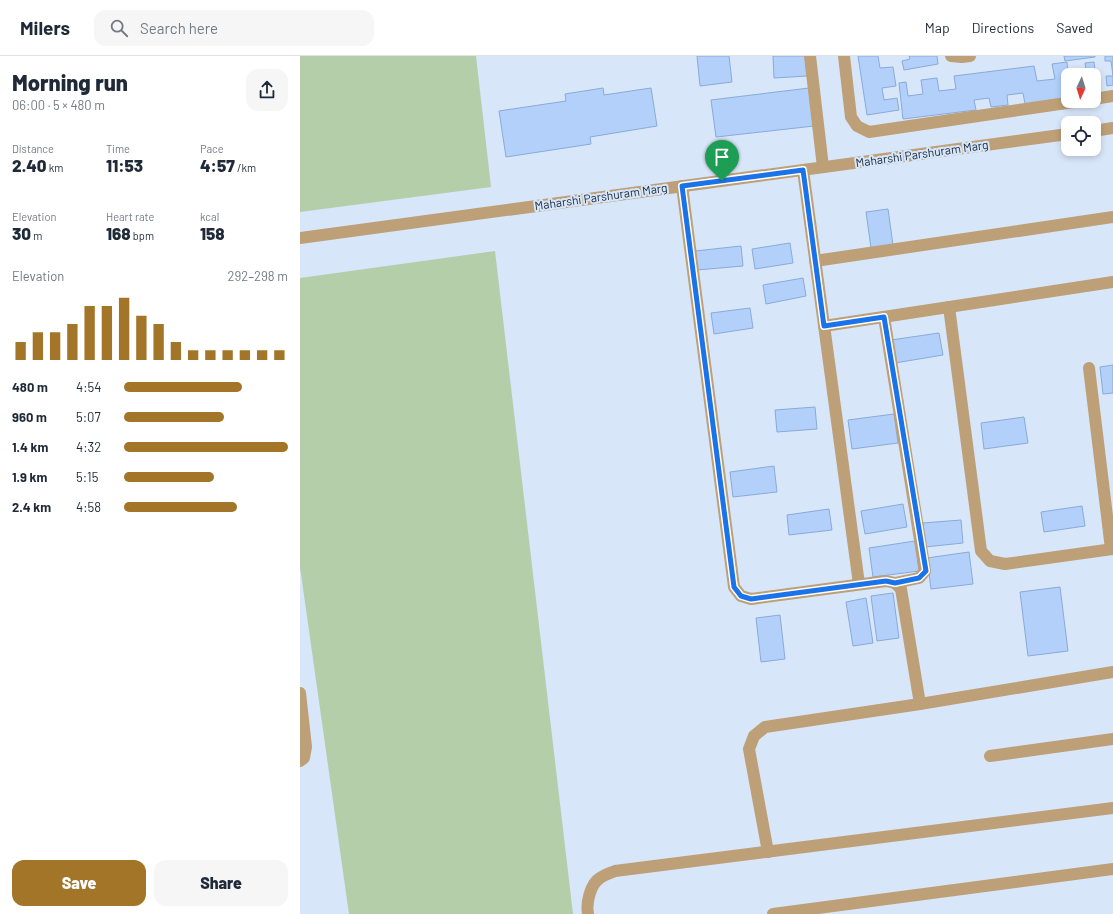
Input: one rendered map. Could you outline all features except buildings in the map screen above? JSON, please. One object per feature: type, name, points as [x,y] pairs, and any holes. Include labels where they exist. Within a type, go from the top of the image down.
[{"type":"street","points":[[810,56],[823,167]]},
{"type":"street","points":[[844,56],[851,117],[857,126],[869,132],[1061,104]]},
{"type":"street","points":[[951,56],[970,56]]},
{"type":"street","points":[[1101,98],[1113,96]]},
{"type":"street","points":[[1101,130],[1113,128]]},
{"type":"street","name":"Maharshi Parshuram Marg","points":[[300,238],[1061,135]]},
{"type":"street","points":[[803,170],[859,584]]},
{"type":"street","points":[[682,186],[734,587],[741,596],[751,599],[859,584],[886,581],[895,583],[919,578],[926,571],[884,317]]},
{"type":"street","points":[[815,261],[1113,217]]},
{"type":"street","points":[[824,326],[1113,282]]},
{"type":"street","points":[[949,307],[981,551],[990,561],[1005,564],[1112,549],[1090,368]]},
{"type":"street","points":[[895,583],[901,589],[920,704]]},
{"type":"street","points":[[768,852],[749,749],[754,736],[765,727],[920,704],[1113,672]]},
{"type":"street","points":[[300,692],[306,747],[304,758],[300,761]]},
{"type":"street","points":[[990,756],[1113,739]]},
{"type":"street","points":[[588,914],[587,909],[590,892],[598,878],[615,871],[1113,808]]},
{"type":"street","points":[[773,914],[1113,869]]},
{"type":"green space","points":[[300,56],[476,56],[491,187],[300,212]]},
{"type":"green space","points":[[495,251],[573,914],[349,914],[300,567],[300,278]]},
{"type":"route","points":[[803,170],[824,326],[884,317],[926,571],[919,578],[895,583],[886,581],[751,599],[741,596],[734,587],[682,186],[722,181],[803,170]]}]
